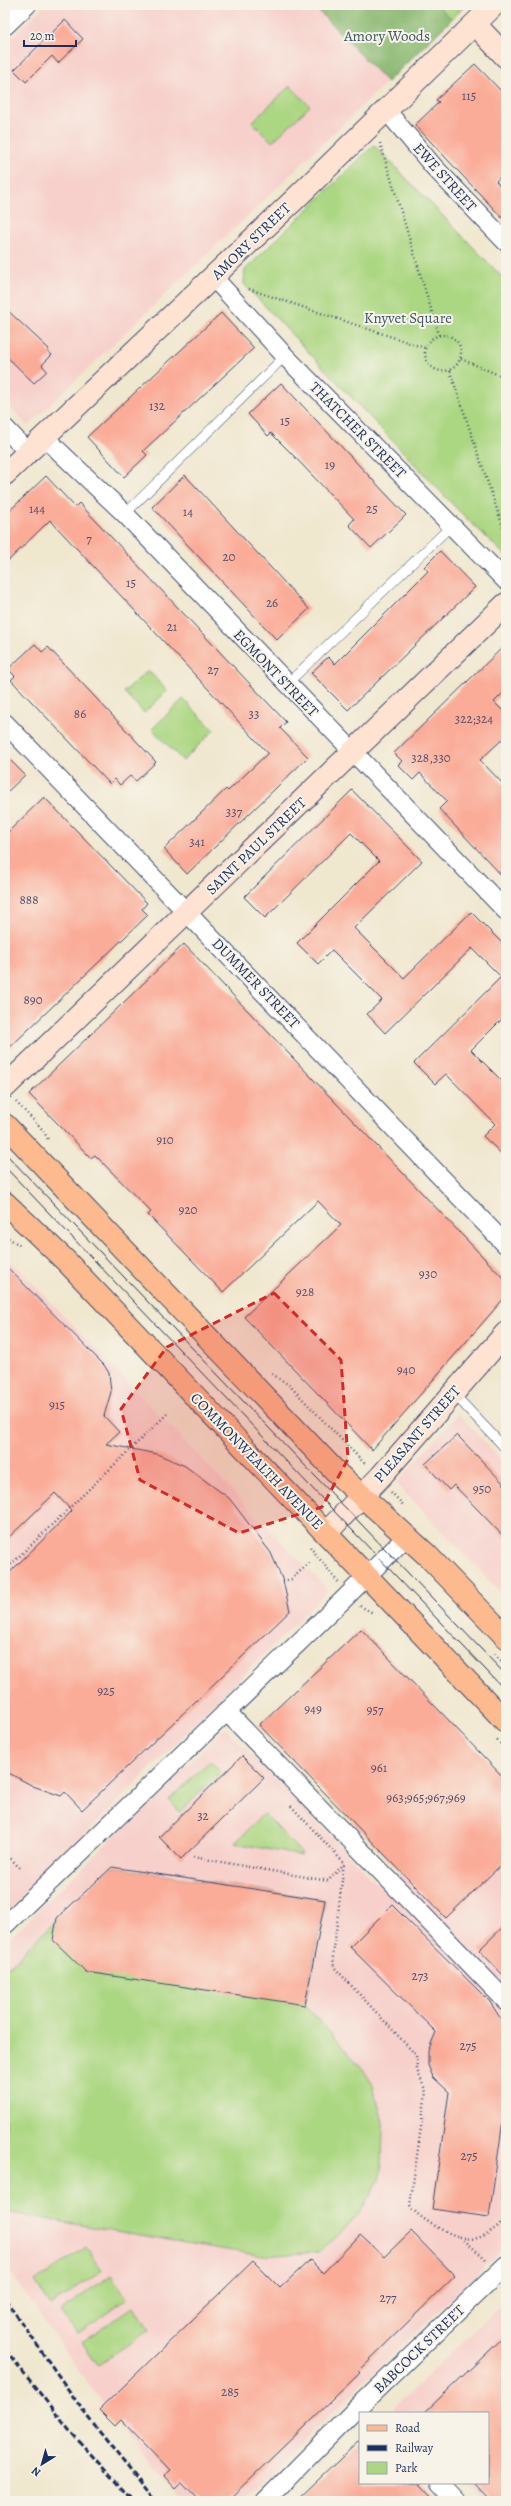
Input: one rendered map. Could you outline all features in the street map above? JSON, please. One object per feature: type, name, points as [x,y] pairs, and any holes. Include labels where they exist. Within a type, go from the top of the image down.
[{"type":"main road","points":[[5,1125],[340,1476],[407,1536],[506,1637]]},
{"type":"main road","name":"COMMONWEALTH AVENUE","points":[[5,1203],[66,1261],[506,1722]]},
{"type":"street","points":[[5,26],[27,5]]},
{"type":"street","name":"AMORY STREET","points":[[5,474],[380,117],[494,5]]},
{"type":"street","points":[[475,24],[506,57]]},
{"type":"street","name":"EWE STREET","points":[[380,117],[434,167],[506,242]]},
{"type":"street","name":"THATCHER STREET","points":[[213,277],[285,356],[506,581]]},
{"type":"street","points":[[5,428],[28,452]]},
{"type":"street","name":"EGMONT STREET","points":[[44,437],[124,514],[506,911]]},
{"type":"street","name":"SAINT PAUL STREET","points":[[5,1087],[506,604]]},
{"type":"street","name":"DUMMER STREET","points":[[5,723],[506,1245]]},
{"type":"street","name":"PLEASANT STREET","points":[[326,1533],[362,1496],[506,1333]]},
{"type":"street","points":[[5,1925],[344,1599],[407,1536]]},
{"type":"street","points":[[226,1711],[506,2001]]},
{"type":"street","name":"BABCOCK STREET","points":[[368,2408],[506,2265]]},
{"type":"street","name":"BABCOCK STREET","points":[[265,2501],[359,2416]]},
{"type":"street","points":[[441,2484],[458,2501]]},
{"type":"lane","points":[[124,514],[285,356]]},
{"type":"lane","points":[[288,684],[452,525]]},
{"type":"lane","points":[[453,1393],[506,1449]]},
{"type":"path","points":[[380,117],[439,335]]},
{"type":"path","points":[[246,288],[425,348]]},
{"type":"path","points":[[439,335],[451,337],[460,347],[461,360],[450,371],[441,372],[430,367],[426,360],[425,348],[428,342],[439,335]]},
{"type":"path","points":[[461,360],[506,378]]},
{"type":"path","points":[[450,371],[506,536]]},
{"type":"path","points":[[31,1117],[43,1130],[50,1143]]},
{"type":"path","points":[[269,1371],[289,1385],[368,1468]]},
{"type":"path","points":[[5,1570],[167,1414]]},
{"type":"path","points":[[283,1581],[292,1579],[310,1562]]},
{"type":"path","points":[[286,1801],[344,1863],[333,1958],[334,1967],[416,2055],[417,2070],[426,2092],[410,2205],[417,2215],[464,2240],[487,2260]]},
{"type":"path","points":[[5,1853],[20,1868]]},
{"type":"path","points":[[193,1857],[328,1881],[344,1863]]},
{"type":"path","points":[[464,2240],[477,2238],[488,2234],[506,2219]]},
{"type":"highlighted area","points":[[274,1293],[341,1360],[348,1459],[322,1507],[239,1533],[140,1480],[121,1409],[167,1347]]},
{"type":"shaded area","points":[[45,5],[313,5],[387,82],[28,426],[5,402],[5,44]]},
{"type":"shaded area","points":[[5,1255],[328,1590],[5,1915]]},
{"type":"shaded area","points":[[458,1414],[506,1464],[506,1598],[396,1483]]},
{"type":"shaded area","points":[[225,1728],[383,1890],[501,1779],[506,1784],[506,2246],[240,2501],[180,2501],[87,2383],[5,2264],[5,1943]]},
{"type":"shaded area","points":[[506,2300],[506,2501],[483,2501],[466,2484],[489,2484],[489,2412],[397,2412],[394,2408]]},
{"type":"green space","name":"Amory Woods","points":[[313,5],[438,5],[452,19],[387,82]]},
{"type":"green space","points":[[438,5],[465,5],[452,19]]},
{"type":"green space","points":[[290,86],[310,106],[272,142],[252,122]]},
{"type":"green space","name":"Knyvet Square","points":[[374,145],[506,281],[506,556],[459,511],[244,284],[245,270]]},
{"type":"green space","points":[[148,670],[167,691],[144,713],[124,692]]},
{"type":"green space","points":[[183,699],[214,730],[183,761],[152,729]]},
{"type":"green space","points":[[210,1761],[221,1772],[180,1812],[169,1800]]},
{"type":"green space","points":[[265,1814],[301,1853],[302,1856],[235,1843],[262,1815]]},
{"type":"green space","points":[[112,1867],[325,1900],[305,2005],[363,2069],[373,2085],[383,2123],[382,2164],[379,2181],[358,2216],[319,2252],[262,2256],[5,2212],[5,1970]]},
{"type":"green space","points":[[86,2247],[102,2270],[51,2305],[35,2282]]},
{"type":"green space","points":[[111,2275],[127,2299],[77,2334],[60,2311]]},
{"type":"green space","points":[[133,2307],[149,2330],[98,2365],[82,2342]]},
{"type":"building","points":[[65,20],[83,39],[58,63],[52,56],[26,82],[14,70]]},
{"type":"building","points":[[475,64],[506,96],[506,172],[496,181],[506,193],[506,222],[415,125],[439,102],[436,100]]},
{"type":"building","points":[[5,308],[49,349],[47,351],[52,355],[42,365],[47,371],[34,383],[5,355]]},
{"type":"building","points":[[221,313],[254,348],[143,451],[147,455],[124,477],[87,437]]},
{"type":"building","points":[[281,383],[406,515],[371,548],[349,525],[354,519],[271,433],[268,436],[248,414]]},
{"type":"building","points":[[185,475],[309,609],[277,640],[152,507]]},
{"type":"building","points":[[46,476],[75,507],[79,503],[286,722],[280,728],[308,757],[187,874],[164,849],[226,789],[228,791],[268,753],[50,520],[5,564],[5,515]]},
{"type":"building","points":[[440,551],[475,587],[348,710],[311,673],[328,657],[335,664],[428,571],[424,567]]},
{"type":"building","points":[[35,644],[42,652],[48,647],[156,762],[136,781],[130,776],[120,785],[115,779],[110,784],[11,680],[15,676],[8,669]]},
{"type":"building","points":[[506,644],[506,690],[494,702],[506,714],[506,736],[480,760],[506,787],[506,880],[439,809],[447,801],[420,773],[413,780],[398,765],[402,761],[394,753]]},
{"type":"building","points":[[5,755],[25,775],[5,794]]},
{"type":"building","points":[[352,790],[422,861],[354,928],[404,978],[471,912],[506,947],[506,1015],[471,1050],[506,1085],[506,1158],[483,1136],[495,1124],[446,1074],[435,1084],[414,1063],[501,977],[472,948],[385,1033],[367,1014],[382,1000],[332,950],[318,964],[297,943],[379,861],[351,833],[265,918],[244,897]]},
{"type":"building","points":[[44,797],[147,903],[142,909],[148,915],[5,1052],[5,835]]},
{"type":"building","points":[[184,944],[506,1281],[506,1296],[372,1450],[244,1317],[341,1225],[318,1201],[223,1292],[148,1215],[151,1212],[95,1155],[91,1158],[29,1094]]},
{"type":"building","points":[[5,1265],[104,1365],[109,1373],[111,1392],[104,1416],[119,1432],[106,1444],[157,1454],[185,1466],[229,1498],[271,1553],[283,1581],[290,1611],[82,1810],[65,1792],[61,1796],[33,1786],[5,1771],[5,1577],[72,1511],[55,1493],[5,1541]]},
{"type":"building","points":[[457,1435],[506,1486],[506,1539],[454,1485],[449,1490],[425,1464]]},
{"type":"building","points":[[361,1629],[506,1780],[506,1860],[446,1918],[259,1725]]},
{"type":"building","points":[[242,1756],[264,1778],[181,1859],[159,1837]]},
{"type":"building","points":[[112,1867],[325,1900],[305,2005],[86,1972],[53,1940],[57,1918]]},
{"type":"building","points":[[392,1905],[490,2002],[506,2027],[506,2100],[489,2217],[432,2209],[449,2092],[433,2077],[428,2065],[428,2051],[436,2032],[350,1947]]},
{"type":"building","points":[[506,1924],[506,1978],[479,1950]]},
{"type":"building","points":[[411,2231],[455,2276],[358,2371],[360,2373],[227,2501],[199,2501],[181,2482],[175,2488],[164,2476],[170,2471],[121,2420],[115,2426],[99,2410],[253,2261],[280,2288],[310,2260],[323,2273],[360,2235],[384,2257]]},
{"type":"building","points":[[506,2335],[506,2501],[492,2501],[476,2484],[489,2484],[489,2412],[425,2412]]},
{"type":"building","points":[[359,2441],[359,2484],[421,2484],[437,2501],[296,2501]]},
{"type":"tram line","points":[[5,1153],[506,1675]]},
{"type":"tram line","points":[[5,1167],[506,1691]]},
{"type":"railway","points":[[5,2299],[86,2415],[155,2501]]},
{"type":"railway","points":[[5,2349],[69,2430],[133,2501]]}]
